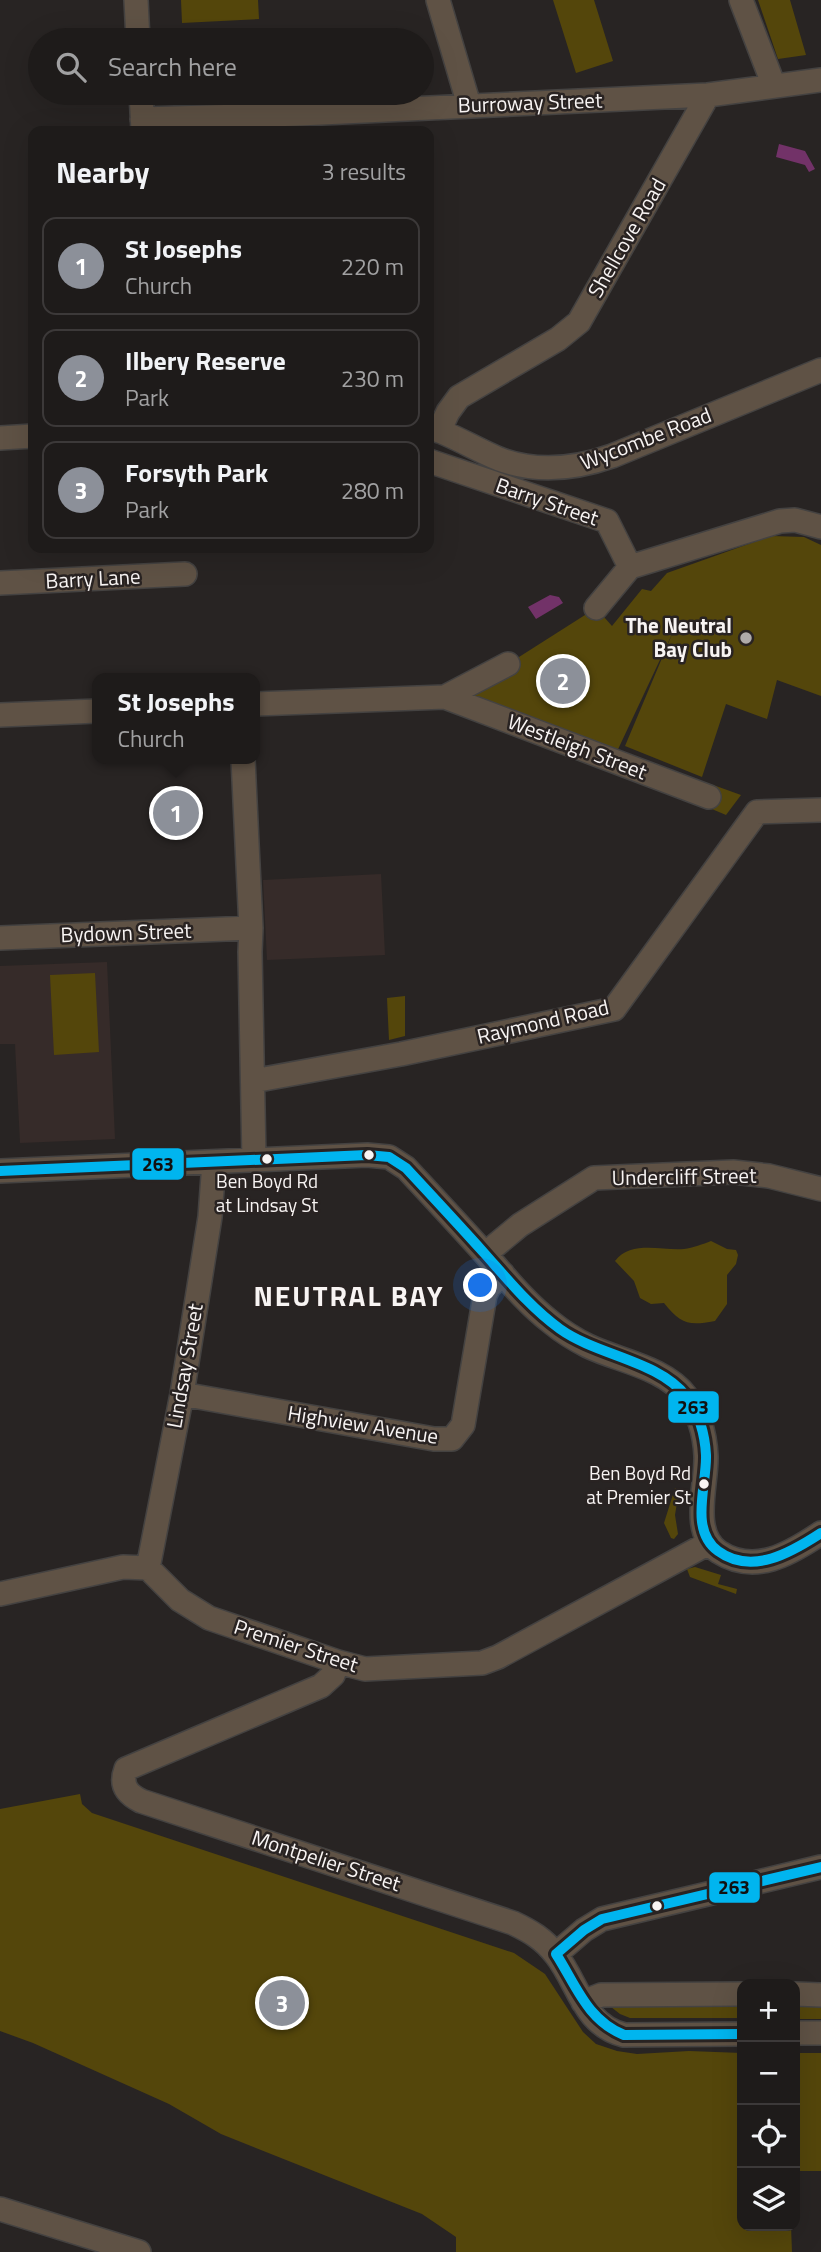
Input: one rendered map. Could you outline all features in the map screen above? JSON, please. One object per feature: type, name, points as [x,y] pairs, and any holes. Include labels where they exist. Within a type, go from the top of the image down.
[{"type":"street","points":[[136,0],[137,28]]},
{"type":"street","points":[[438,0],[469,105]]},
{"type":"street","points":[[741,0],[774,86]]},
{"type":"street","points":[[708,95],[821,80]]},
{"type":"street","name":"Burroway Street","points":[[142,125],[469,105],[708,95]]},
{"type":"street","name":"Shellcove Road","points":[[434,429],[460,397],[558,339],[579,322],[708,95]]},
{"type":"street","points":[[141,105],[142,125]]},
{"type":"street","name":"Wycombe Road","points":[[434,429],[519,465],[577,467],[611,456],[821,370]]},
{"type":"street","points":[[0,438],[28,436]]},
{"type":"street","name":"Barry Street","points":[[434,463],[607,521],[630,567]]},
{"type":"street","points":[[596,608],[630,567],[780,521],[795,520],[821,527]]},
{"type":"street","name":"Barry Lane","points":[[0,583],[185,574]]},
{"type":"street","points":[[260,704],[445,697],[508,664]]},
{"type":"street","name":"Westleigh Street","points":[[445,697],[709,797]]},
{"type":"street","points":[[0,715],[92,710]]},
{"type":"street","points":[[243,764],[251,928],[254,1160]]},
{"type":"street","name":"Raymond Road","points":[[253,1081],[401,1054],[614,1009],[757,812],[821,810]]},
{"type":"street","name":"Bydown Street","points":[[0,938],[251,928]]},
{"type":"street","points":[[0,1171],[367,1155],[389,1157],[407,1168],[551,1323],[587,1346],[657,1374],[685,1395],[696,1413],[705,1449],[703,1523],[709,1542],[716,1550],[728,1557],[755,1562],[770,1560],[793,1553],[821,1533]]},
{"type":"street","name":"Lindsay Street","points":[[148,1569],[182,1394],[210,1217],[214,1162]]},
{"type":"street","name":"Undercliff Street","points":[[485,1254],[520,1225],[594,1178],[733,1172],[769,1176],[821,1189]]},
{"type":"street","name":"Highview Avenue","points":[[182,1394],[434,1439],[452,1439],[463,1425],[485,1295],[489,1287],[503,1274]]},
{"type":"street","name":"Premier Street","points":[[148,1569],[180,1600],[208,1618],[366,1669],[482,1663],[510,1651],[709,1542]]},
{"type":"street","points":[[0,1594],[123,1567],[148,1569]]},
{"type":"street","name":"Montpelier Street","points":[[338,1662],[333,1675],[321,1686],[126,1769],[123,1776],[126,1790],[130,1796],[141,1801],[513,1923],[535,1934],[556,1954],[583,2002],[605,2029],[624,2035],[737,2034]]},
{"type":"street","points":[[556,1954],[584,1930],[602,1919],[821,1867]]},
{"type":"street","points":[[583,2002],[601,1995],[737,1994]]},
{"type":"street","points":[[800,1994],[821,1994]]},
{"type":"street","points":[[800,2033],[821,2033]]},
{"type":"street","points":[[0,2209],[139,2252]]},
{"type":"shaded area","points":[[181,0],[258,0],[259,19],[182,23]]},
{"type":"shaded area","points":[[553,0],[594,0],[613,61],[576,73]]},
{"type":"shaded area","points":[[758,0],[790,0],[806,55],[778,59]]},
{"type":"shaded area","points":[[779,144],[805,151],[815,169],[809,172],[805,165],[776,157]]},
{"type":"shaded area","points":[[771,536],[804,537],[821,545],[821,696],[777,680],[767,719],[726,704],[702,777],[625,746],[673,632],[613,760],[445,697],[508,664],[596,608],[612,626],[642,589],[651,591],[667,573]]},
{"type":"shaded area","points":[[550,595],[559,597],[563,603],[536,619],[528,607]]},
{"type":"shaded area","points":[[705,782],[741,795],[726,815],[700,804]]},
{"type":"shaded area","points":[[381,874],[385,955],[267,960],[263,880]]},
{"type":"shaded area","points":[[107,962],[115,1139],[20,1143],[15,1044],[0,1044],[0,966]]},
{"type":"shaded area","points":[[95,973],[99,1052],[54,1055],[50,975]]},
{"type":"shaded area","points":[[405,996],[405,1036],[389,1040],[387,998]]},
{"type":"shaded area","points":[[711,1241],[727,1249],[736,1250],[738,1255],[736,1264],[727,1275],[727,1304],[715,1321],[686,1322],[664,1303],[651,1304],[640,1298],[634,1281],[615,1261],[629,1251],[638,1249],[684,1249]]},
{"type":"shaded area","points":[[675,1488],[679,1490],[675,1515],[678,1534],[674,1539],[664,1523]]},
{"type":"shaded area","points":[[695,1567],[721,1575],[718,1584],[737,1589],[736,1594],[690,1577],[687,1569]]},
{"type":"shaded area","points":[[80,1794],[82,1804],[92,1813],[514,1953],[545,1974],[583,2032],[596,2044],[637,2054],[689,2051],[737,2053],[737,2231],[791,2231],[792,2252],[456,2252],[456,2237],[422,2214],[221,2134],[169,2104],[0,2031],[0,1809]]},
{"type":"shaded area","points":[[737,2003],[737,2018],[630,2018],[620,2014],[611,2004]]},
{"type":"shaded area","points":[[800,2004],[821,2004],[821,2019],[800,2019]]},
{"type":"shaded area","points":[[800,2053],[821,2053],[821,2171],[800,2171]]},
{"type":"transit line","name":"263","points":[[0,1171],[367,1155],[389,1157],[406,1168],[549,1321],[575,1338],[659,1374],[686,1396],[698,1416],[703,1432],[706,1467],[702,1506],[704,1531],[709,1542],[718,1551],[731,1558],[758,1561],[785,1554],[821,1533]]},
{"type":"transit line","name":"263","points":[[556,1954],[584,1930],[602,1919],[821,1867]]},
{"type":"transit line","name":"263","points":[[556,1954],[591,2011],[624,2035],[737,2034]]},
{"type":"place","name":"The Neutral Bay Club","points":[[746,638]]},
{"type":"place","name":"Ilbery Reserve","points":[[563,681]]},
{"type":"place","name":"St Josephs","points":[[176,813]]},
{"type":"place","name":"Ben Boyd Rd at Lindsay St","points":[[267,1159]]},
{"type":"place","name":"Ben Boyd Rd at Premier St","points":[[704,1484]]},
{"type":"place","name":"Forsyth Park","points":[[282,2003]]},
{"type":"district","name":"NEUTRAL BAY","points":[[349,1296]]}]
